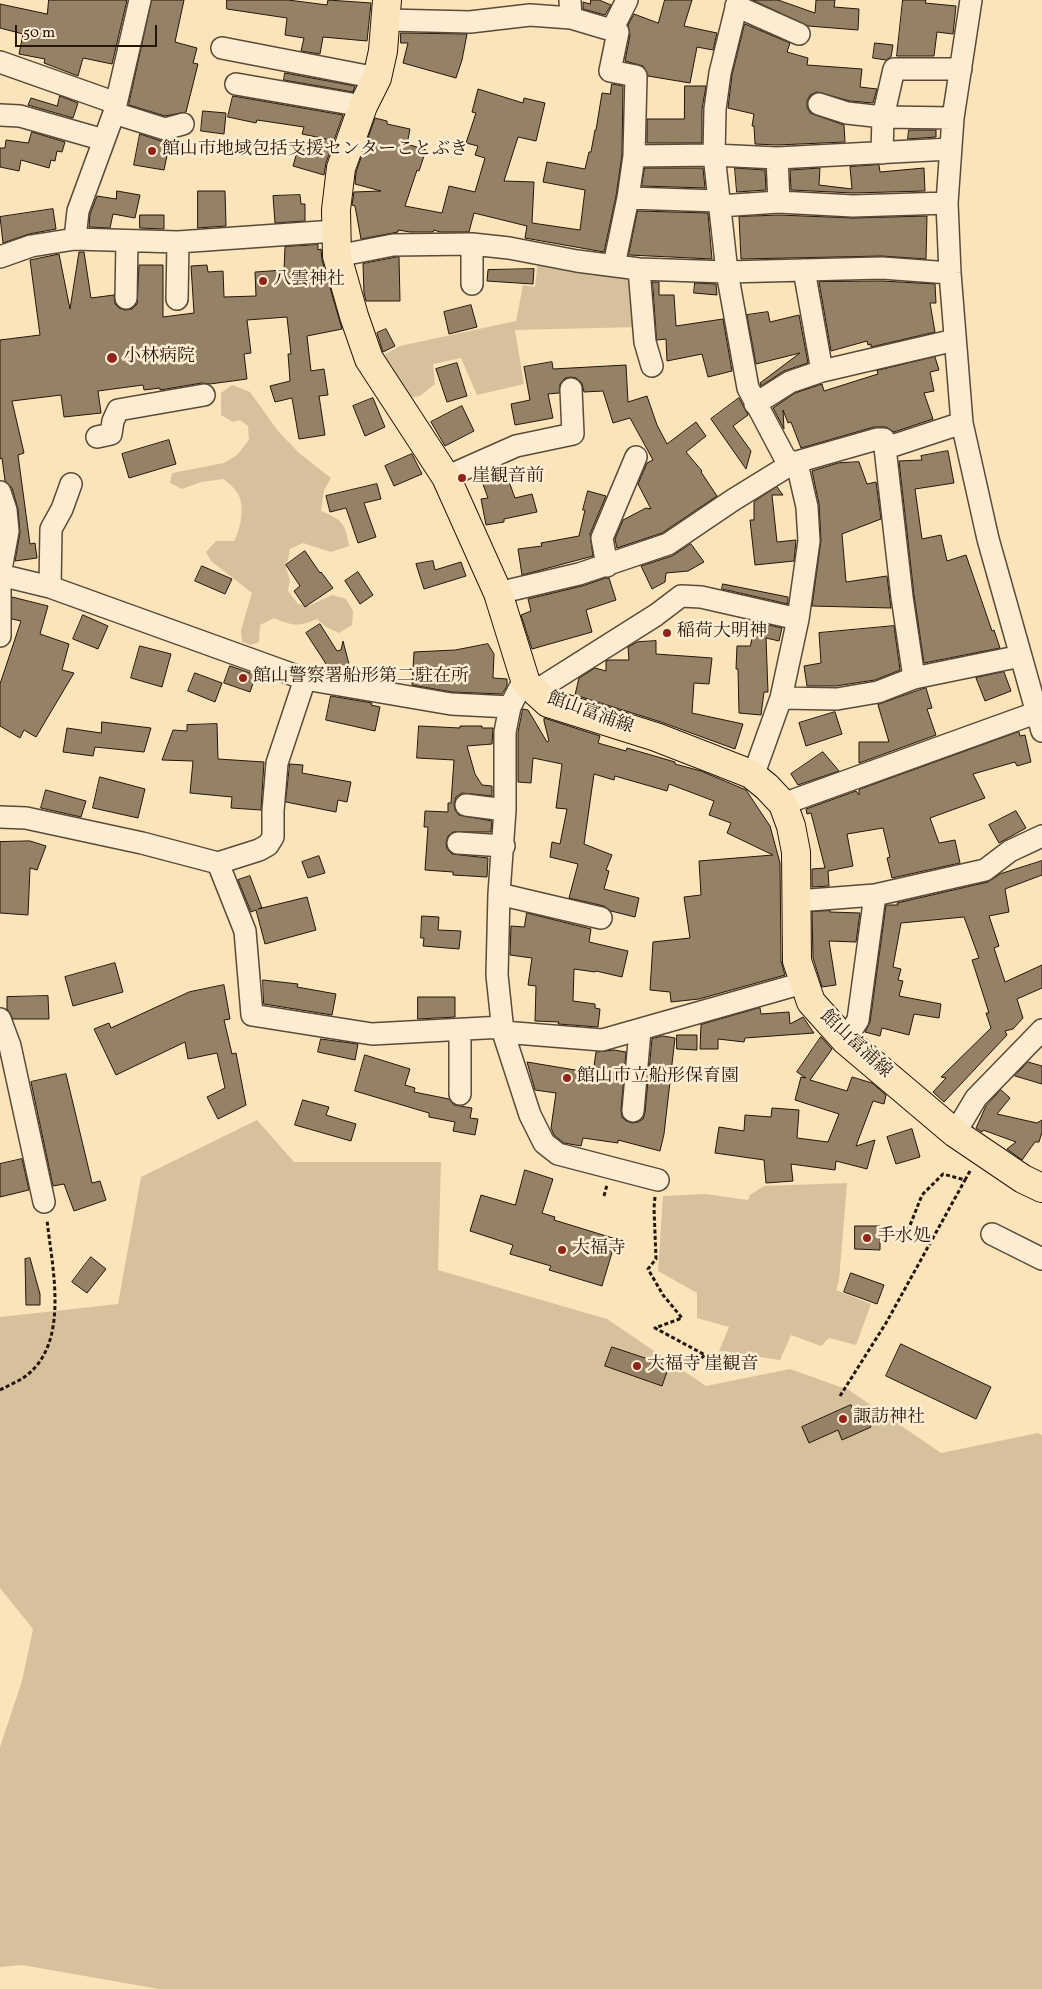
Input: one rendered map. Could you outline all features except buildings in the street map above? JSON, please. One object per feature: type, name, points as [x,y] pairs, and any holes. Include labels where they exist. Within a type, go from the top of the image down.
[{"type":"main road","name":"館山富浦線","points":[[387,10],[383,51],[377,78],[363,106],[341,168],[336,210],[336,244],[354,316],[369,358],[446,476],[498,593],[530,688],[548,703],[656,737],[750,774],[767,787],[783,804],[791,826],[796,852],[797,961],[811,1002],[844,1040],[955,1133],[1042,1188]]},
{"type":"street","points":[[74,239],[78,211],[115,108],[140,0]]},
{"type":"street","points":[[612,30],[627,0]]},
{"type":"street","points":[[783,804],[1040,722],[988,540],[962,423],[950,273],[947,203],[953,118],[971,0]]},
{"type":"street","points":[[750,774],[757,764],[781,698],[798,619],[809,541],[807,507],[799,472],[785,458],[748,388],[727,272],[714,155],[715,110],[720,73],[737,3],[799,34]]},
{"type":"street","points":[[387,10],[470,22],[571,9],[618,32],[610,71],[636,76],[634,156],[628,198],[614,265]]},
{"type":"street","points":[[222,48],[377,78]]},
{"type":"street","points":[[0,62],[165,129],[183,124]]},
{"type":"street","points":[[882,153],[883,116],[894,69],[961,69]]},
{"type":"street","points":[[236,84],[363,106]]},
{"type":"street","points":[[819,104],[847,112],[883,116],[953,118]]},
{"type":"street","points":[[0,115],[20,116],[104,140]]},
{"type":"street","points":[[634,156],[714,155],[777,158],[950,149]]},
{"type":"street","points":[[777,158],[779,202]]},
{"type":"street","points":[[628,198],[719,204],[779,202],[853,206],[947,203]]},
{"type":"street","points":[[0,257],[31,246],[74,239],[127,242],[472,244],[509,248],[577,261],[639,269],[727,272],[882,268],[950,273]]},
{"type":"street","points":[[126,298],[127,242]]},
{"type":"street","points":[[177,299],[178,242]]},
{"type":"street","points":[[472,244],[472,284]]},
{"type":"street","points":[[639,269],[645,342],[652,366]]},
{"type":"street","points":[[804,270],[822,371]]},
{"type":"street","points":[[755,404],[790,382],[822,371],[955,340]]},
{"type":"street","points":[[446,476],[516,446],[573,434],[571,389]]},
{"type":"street","points":[[96,437],[111,434],[113,421],[118,410],[204,395]]},
{"type":"street","points":[[886,448],[962,423]]},
{"type":"street","points":[[498,593],[608,566],[668,544],[732,500],[792,463],[877,439],[884,439],[902,597],[914,678]]},
{"type":"street","points":[[608,566],[602,538],[636,457]]},
{"type":"street","points":[[50,587],[51,529],[62,509],[71,484]]},
{"type":"street","points":[[0,492],[6,510],[8,531],[0,575],[0,636]]},
{"type":"street","points":[[0,575],[50,587],[305,679],[451,704],[510,707]]},
{"type":"street","points":[[658,1180],[558,1154],[544,1143],[530,1115],[503,1029],[497,974],[499,894],[504,846],[505,732],[510,707],[518,688],[530,688],[656,616],[681,596],[701,597],[798,619]]},
{"type":"street","points":[[781,698],[837,698],[878,692],[914,678],[1021,656]]},
{"type":"street","points":[[0,817],[26,818],[142,843],[218,863],[259,850],[268,845],[273,837],[277,762],[305,679]]},
{"type":"street","points":[[466,805],[505,810]]},
{"type":"street","points":[[797,901],[875,895],[985,870],[1010,851],[1042,836]]},
{"type":"street","points":[[458,843],[504,846]]},
{"type":"street","points":[[218,863],[245,931],[252,1015],[372,1034],[503,1029],[602,1040],[803,983]]},
{"type":"street","points":[[499,894],[601,918]]},
{"type":"street","points":[[844,1040],[858,1020],[875,895]]},
{"type":"street","points":[[0,1019],[10,1046],[44,1202]]},
{"type":"street","points":[[460,1030],[460,1094]]},
{"type":"street","points":[[633,1111],[640,1030]]},
{"type":"street","points":[[955,1133],[976,1098],[1042,1030]]},
{"type":"street","points":[[992,1234],[1042,1259]]},
{"type":"path","points":[[840,1396],[886,1323],[981,1151]]},
{"type":"path","points":[[903,1243],[922,1194],[943,1174],[965,1180]]},
{"type":"path","points":[[658,1180],[654,1208],[656,1259],[648,1269],[663,1296],[682,1318],[655,1328],[705,1355],[689,1369]]},
{"type":"path","points":[[0,1390],[28,1375],[43,1356],[53,1332],[56,1302],[44,1202]]},
{"type":"shaded area","points":[[538,259],[634,273],[639,327],[515,330],[524,384],[477,395],[461,358],[433,364],[435,384],[420,396],[409,398],[383,359],[384,355],[400,346],[516,321],[523,285],[535,287]]},
{"type":"shaded area","points":[[232,385],[250,392],[278,431],[299,453],[331,478],[324,490],[321,511],[334,517],[341,523],[346,532],[349,546],[331,552],[303,543],[290,549],[286,568],[290,580],[288,591],[298,604],[309,606],[332,595],[346,599],[353,611],[352,625],[339,633],[326,627],[317,619],[295,625],[274,618],[260,625],[259,642],[251,645],[242,642],[241,630],[252,593],[211,561],[206,552],[216,541],[234,541],[239,530],[241,518],[241,505],[238,494],[224,479],[201,482],[182,489],[170,483],[172,473],[224,463],[237,455],[249,440],[248,426],[240,420],[233,422],[221,415],[221,393]]},
{"type":"shaded area","points":[[257,1120],[294,1162],[441,1162],[438,1270],[607,1319],[706,1386],[790,1369],[849,1390],[941,1453],[1038,1433],[1042,1435],[1042,1989],[159,1989],[22,1965],[0,1967],[0,1747],[22,1681],[33,1629],[0,1588],[0,1317],[118,1304],[141,1177]]},
{"type":"shaded area","points":[[847,1183],[839,1280],[836,1290],[871,1304],[856,1345],[829,1338],[821,1346],[791,1335],[780,1360],[719,1351],[729,1327],[697,1318],[697,1293],[658,1271],[663,1196],[705,1194],[748,1200],[750,1195],[764,1186]]},
{"type":"place","name":"館山市地域包括支援センターことぶき","points":[[152,151]]},
{"type":"place","name":"八雲神社","points":[[263,281]]},
{"type":"place","name":"小林病院","points":[[112,358]]},
{"type":"place","name":"崖観音前","points":[[462,478]]},
{"type":"place","name":"稲荷大明神","points":[[667,633]]},
{"type":"place","name":"館山警察署船形第二駐在所","points":[[243,678]]},
{"type":"place","name":"館山市立船形保育園","points":[[567,1078]]},
{"type":"place","name":"手水処","points":[[867,1238]]},
{"type":"place","name":"大福寺","points":[[562,1250]]},
{"type":"place","name":"大福寺 崖観音","points":[[637,1366]]},
{"type":"place","name":"諏訪神社","points":[[843,1419]]}]
